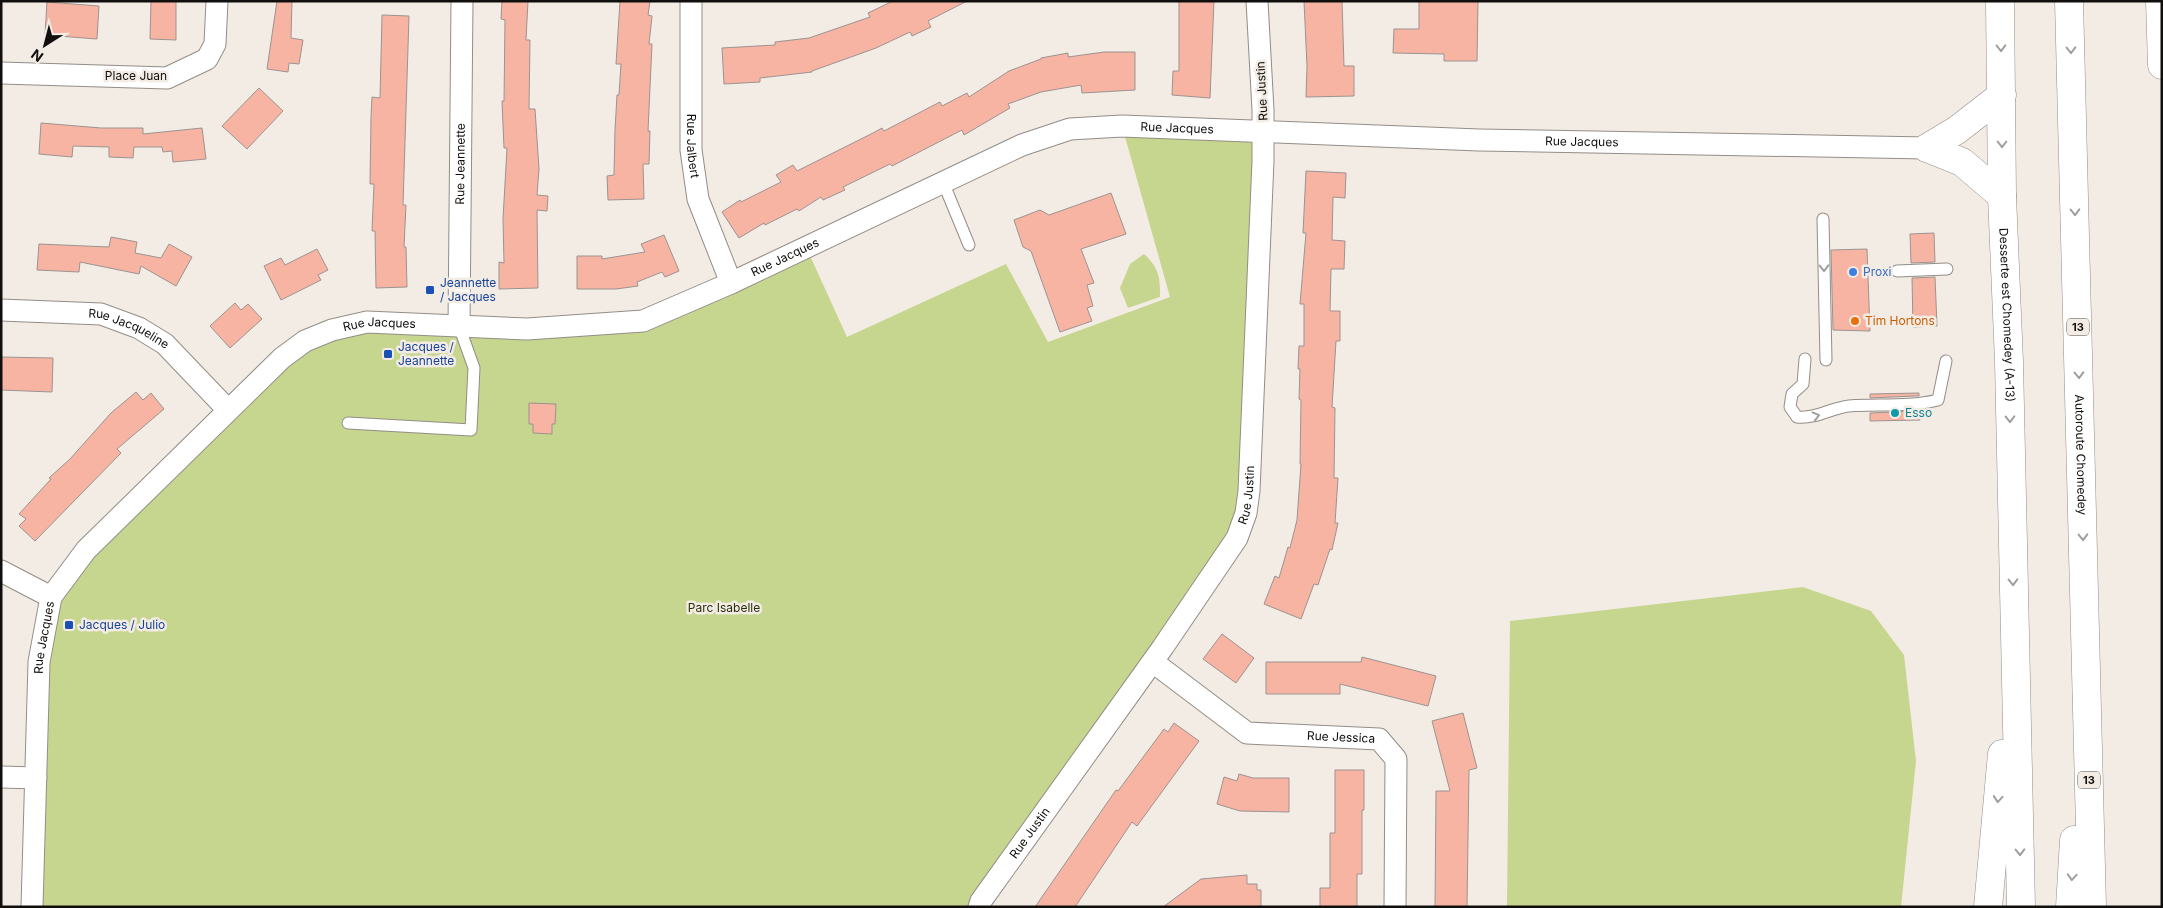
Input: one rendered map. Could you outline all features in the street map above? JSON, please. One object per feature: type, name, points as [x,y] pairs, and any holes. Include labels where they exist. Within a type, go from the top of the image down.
[{"type":"main road","name":"Desserte est Chomedey (A-13)","points":[[2000,1],[2002,196],[2006,245],[2014,628]]},
{"type":"main road","name":"Autoroute Chomedey","points":[[2070,1],[2092,907]]},
{"type":"main road","points":[[2160,1],[2162,65]]},
{"type":"main road","points":[[1927,148],[1957,130],[2002,95]]},
{"type":"main road","points":[[1927,148],[1962,162],[2002,196]]},
{"type":"main road","points":[[1988,907],[2014,628]]},
{"type":"main road","points":[[2014,628],[2021,907]]},
{"type":"main road","points":[[2070,907],[2086,654]]},
{"type":"street","name":"Place Juan","points":[[1,73],[167,78],[207,59],[215,44],[217,1]]},
{"type":"street","name":"Rue Jeannette","points":[[460,326],[462,1]]},
{"type":"street","points":[[691,2],[697,1]]},
{"type":"street","name":"Rue Justin","points":[[979,907],[981,901],[1153,662],[1237,538],[1246,513],[1249,491],[1263,131],[1257,1]]},
{"type":"street","name":"Rue Jalbert","points":[[691,2],[691,150],[698,199],[731,283]]},
{"type":"street","name":"Rue Jacques","points":[[32,907],[39,662],[51,597],[86,550],[282,358],[306,341],[332,330],[367,322],[527,329],[643,321],[731,283],[1022,145],[1070,129],[1122,126],[1479,140],[1927,148]]},
{"type":"street","name":"Rue Jacqueline","points":[[1,310],[101,314],[139,328],[165,344],[228,410]]},
{"type":"street","points":[[1,571],[51,597]]},
{"type":"street","name":"Rue Jessica","points":[[1153,662],[1247,733],[1379,739],[1396,759],[1395,907]]},
{"type":"street","points":[[1,778],[36,778]]},
{"type":"lane","points":[[943,182],[969,244]]},
{"type":"lane","points":[[1823,220],[1826,360]]},
{"type":"lane","points":[[1896,271],[1947,269]]},
{"type":"lane","points":[[348,423],[471,430],[474,368],[460,326]]},
{"type":"lane","points":[[1804,360],[1803,384],[1792,394],[1790,407],[1797,417],[1808,418],[1847,406],[1919,404],[1938,400],[1946,361]]},
{"type":"green space","name":"Parc Isabelle","points":[[1122,126],[1263,126],[1240,487],[1234,523],[979,907],[31,907],[51,597],[228,410],[332,330],[643,321],[806,247],[847,337],[1006,264],[1048,342],[1170,297]]},
{"type":"green space","points":[[1144,254],[1158,273],[1160,297],[1128,308],[1120,288],[1130,264]]},
{"type":"green space","points":[[1803,587],[1871,611],[1904,655],[1916,761],[1901,907],[1507,907],[1510,621]]},
{"type":"building","points":[[151,1],[176,1],[176,40],[150,39]]},
{"type":"building","points":[[277,1],[292,1],[291,38],[303,40],[299,64],[289,63],[288,72],[267,69]]},
{"type":"building","points":[[502,1],[528,1],[526,40],[530,40],[529,109],[535,109],[539,169],[537,195],[548,196],[547,211],[537,210],[538,288],[499,289],[499,262],[504,263],[503,219],[507,148],[504,148],[502,101],[504,101],[505,20],[501,19]]},
{"type":"building","points":[[620,1],[650,1],[648,15],[652,16],[649,44],[652,44],[648,131],[650,131],[649,164],[643,164],[644,199],[608,200],[607,176],[614,175],[617,95],[619,95],[621,64],[616,64]]},
{"type":"building","points":[[893,1],[967,1],[928,21],[931,27],[912,36],[910,32],[876,48],[812,72],[760,78],[760,82],[724,84],[722,48],[775,45],[775,42],[809,38],[870,17],[868,13]]},
{"type":"building","points":[[1179,1],[1214,1],[1210,98],[1172,95],[1173,71],[1179,71]]},
{"type":"building","points":[[1304,1],[1342,1],[1344,66],[1354,66],[1354,96],[1306,97],[1307,66]]},
{"type":"building","points":[[1419,1],[1478,1],[1477,61],[1444,61],[1444,54],[1393,53],[1394,29],[1419,29]]},
{"type":"building","points":[[47,2],[99,6],[97,39],[45,35]]},
{"type":"building","points":[[382,15],[409,16],[403,205],[406,205],[404,247],[406,247],[407,287],[376,288],[375,231],[372,231],[374,184],[370,184],[371,117],[372,97],[380,98]]},
{"type":"building","points":[[1104,52],[1135,52],[1135,90],[1082,93],[1081,85],[1041,92],[1008,104],[1010,108],[964,135],[962,130],[892,166],[890,164],[843,187],[845,190],[823,200],[821,197],[799,211],[797,209],[765,225],[764,223],[739,238],[722,212],[740,200],[741,202],[781,182],[776,175],[793,165],[797,171],[882,128],[884,131],[940,102],[942,106],[967,93],[969,97],[1009,71],[1041,58],[1068,53],[1068,57]]},
{"type":"building","points":[[259,88],[283,111],[247,149],[222,126]]},
{"type":"building","points":[[41,123],[101,128],[143,128],[143,134],[202,128],[206,159],[173,162],[172,151],[163,152],[162,147],[134,147],[133,158],[109,157],[109,147],[73,146],[72,157],[39,154]]},
{"type":"building","points":[[1306,171],[1346,173],[1345,198],[1333,197],[1332,240],[1345,241],[1344,269],[1331,269],[1330,311],[1340,311],[1340,341],[1336,341],[1332,407],[1335,408],[1334,478],[1338,478],[1335,523],[1338,523],[1332,550],[1330,549],[1318,585],[1314,584],[1301,619],[1264,604],[1275,576],[1279,578],[1288,547],[1290,548],[1297,520],[1301,464],[1301,400],[1299,399],[1300,369],[1298,369],[1299,346],[1304,346],[1304,304],[1300,304],[1306,233],[1303,233]]},
{"type":"building","points":[[1111,193],[1126,234],[1081,249],[1094,283],[1087,285],[1093,306],[1087,308],[1092,321],[1060,332],[1031,251],[1023,247],[1014,220],[1040,210],[1049,215]]},
{"type":"building","points":[[1934,233],[1935,262],[1911,263],[1910,234]]},
{"type":"building","points":[[664,235],[679,271],[665,277],[662,272],[637,282],[638,286],[616,289],[577,289],[577,256],[602,256],[602,259],[645,252],[641,244]]},
{"type":"building","points":[[111,237],[137,242],[135,253],[161,258],[169,244],[192,257],[176,286],[141,266],[139,274],[80,262],[79,272],[37,270],[39,244],[109,247]]},
{"type":"building","points":[[317,249],[328,270],[318,275],[321,280],[281,300],[264,266],[281,258],[285,265]]},
{"type":"building","points":[[1867,249],[1870,331],[1833,330],[1831,250]]},
{"type":"building","points":[[1935,277],[1937,326],[1913,327],[1912,278]]},
{"type":"building","points":[[235,303],[241,310],[248,304],[262,319],[230,348],[210,326]]},
{"type":"building","points":[[1,357],[53,358],[52,392],[1,390]]},
{"type":"building","points":[[136,392],[143,400],[151,393],[164,409],[117,449],[121,453],[35,541],[19,526],[26,519],[19,514],[51,479],[49,478],[70,459],[111,413]]},
{"type":"building","points":[[1919,393],[1919,396],[1870,398],[1870,394]]},
{"type":"building","points":[[529,403],[556,404],[555,424],[552,424],[552,434],[533,433],[533,424],[529,424]]},
{"type":"building","points":[[1919,411],[1920,420],[1870,421],[1870,413]]},
{"type":"building","points":[[1222,634],[1254,658],[1236,683],[1203,659]]},
{"type":"building","points":[[1362,657],[1436,676],[1428,706],[1340,684],[1340,694],[1266,694],[1266,662],[1361,662]]},
{"type":"building","points":[[1463,713],[1477,768],[1469,770],[1467,907],[1435,907],[1436,791],[1450,791],[1432,721]]},
{"type":"building","points":[[1174,723],[1199,741],[1137,826],[1132,822],[1075,907],[1035,907],[1116,790],[1118,791],[1164,729],[1168,732]]},
{"type":"building","points":[[1335,770],[1364,770],[1362,874],[1357,874],[1357,907],[1320,907],[1320,888],[1330,888],[1330,833],[1335,833]]},
{"type":"building","points":[[1239,774],[1253,778],[1289,778],[1289,812],[1240,811],[1217,804],[1224,777],[1237,781]]},
{"type":"building","points":[[1247,875],[1247,884],[1257,884],[1257,890],[1261,890],[1261,907],[1163,907],[1201,879]]},
{"type":"place","name":"Proxi","points":[[1853,272]]},
{"type":"place","name":"Jeannette / Jacques","points":[[430,290]]},
{"type":"place","name":"Tim Hortons","points":[[1855,321]]},
{"type":"place","name":"Jacques / Jeannette","points":[[388,354]]},
{"type":"place","name":"Esso","points":[[1895,413]]},
{"type":"place","name":"Jacques / Julio","points":[[69,625]]}]
